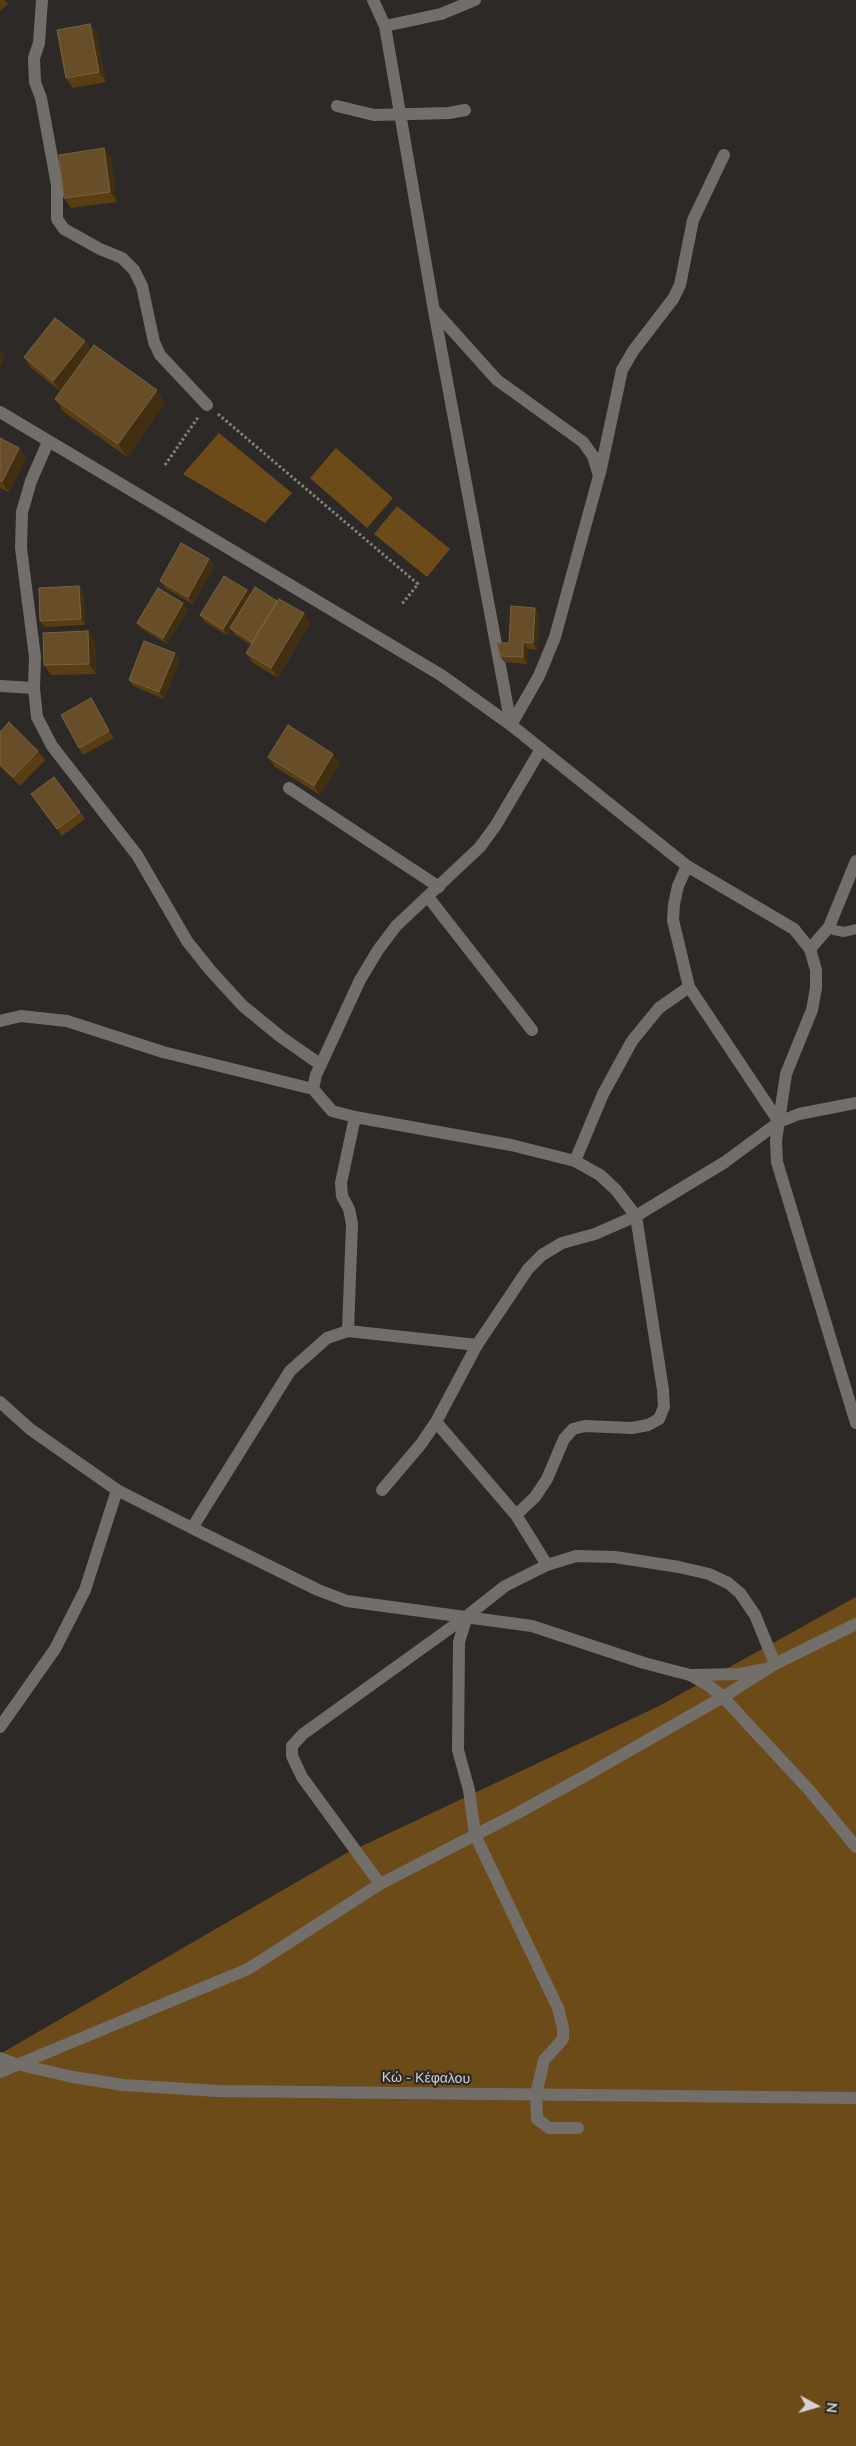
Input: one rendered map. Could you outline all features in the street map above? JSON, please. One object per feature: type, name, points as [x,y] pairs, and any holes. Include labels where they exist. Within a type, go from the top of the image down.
[{"type":"street","points":[[42,0],[39,42],[34,58],[34,82],[41,98],[57,185],[57,219],[64,229],[100,249],[122,258],[134,270],[142,286],[154,342],[160,355],[207,404]]},
{"type":"street","points":[[373,0],[385,26],[434,311],[511,725]]},
{"type":"street","points":[[385,26],[441,14],[475,0]]},
{"type":"street","points":[[337,106],[374,115],[449,113],[465,110]]},
{"type":"street","points":[[511,725],[539,676],[555,637],[599,476],[602,455],[622,370],[632,351],[673,299],[680,285],[692,220],[724,155]]},
{"type":"street","points":[[434,311],[497,380],[583,442],[592,456],[599,476]]},
{"type":"street","points":[[0,412],[48,442],[140,493],[441,674],[511,725],[687,866],[794,929],[810,949],[816,970],[816,988],[812,1010],[786,1074],[776,1141],[777,1162],[856,1423]]},
{"type":"street","points":[[48,442],[31,481],[22,512],[21,548],[36,657],[34,688],[36,717],[52,746],[137,854],[187,941],[243,1006],[281,1037],[321,1065]]},
{"type":"street","points":[[0,686],[34,688]]},
{"type":"street","points":[[314,1089],[316,1075],[360,980],[378,950],[396,926],[439,887],[485,840],[541,749]]},
{"type":"street","points":[[290,788],[439,887]]},
{"type":"street","points":[[810,949],[829,926],[856,861]]},
{"type":"street","points":[[687,866],[678,886],[673,920],[689,987],[779,1122]]},
{"type":"street","points":[[428,897],[532,1030]]},
{"type":"street","points":[[575,1161],[603,1094],[632,1041],[659,1008],[689,987]]},
{"type":"street","points":[[0,1021],[21,1016],[67,1021],[163,1052],[314,1089],[332,1111],[355,1117],[511,1145],[575,1161],[600,1175],[616,1190],[636,1216],[664,1407],[659,1419],[648,1425],[632,1428],[585,1426],[573,1429],[564,1439],[547,1479],[535,1497],[516,1514]]},
{"type":"street","points":[[382,1490],[421,1444],[436,1422],[477,1345],[528,1269],[542,1255],[562,1243],[595,1234],[636,1216],[725,1162],[779,1122],[799,1114],[856,1103]]},
{"type":"street","points":[[348,1331],[352,1224],[342,1196],[342,1183],[355,1117]]},
{"type":"street","points":[[192,1528],[290,1371],[327,1338],[348,1331],[477,1345]]},
{"type":"street","points":[[0,1402],[30,1428],[117,1490],[318,1590],[347,1601],[416,1612],[467,1616],[532,1626],[644,1663],[690,1675],[708,1685],[723,1697],[810,1791],[856,1847]]},
{"type":"street","points":[[436,1422],[516,1514],[547,1565]]},
{"type":"street","points":[[0,1727],[56,1649],[85,1590],[117,1490]]},
{"type":"street","points":[[380,1884],[302,1777],[292,1756],[292,1746],[303,1734],[467,1616],[505,1586],[547,1565],[576,1556],[615,1557],[709,1574],[728,1583],[740,1593],[755,1615],[770,1666]]},
{"type":"street","points":[[467,1616],[459,1642],[458,1750],[469,1790],[475,1835],[558,2008],[563,2028],[562,2039],[544,2060],[536,2095],[537,2119],[549,2128],[578,2128]]},
{"type":"street","points":[[0,2072],[248,1969],[380,1884],[475,1835],[723,1697],[770,1666],[856,1624]]},
{"type":"street","points":[[690,1675],[740,1674],[770,1666]]},
{"type":"street","name":"Κώ - Κέφαλου","points":[[0,2058],[16,2064],[73,2078],[123,2085],[218,2091],[856,2098]]},
{"type":"lane","points":[[829,926],[834,930],[844,932],[856,929]]},
{"type":"path","points":[[165,465],[207,404],[418,584],[402,604]]},
{"type":"shaded area","points":[[219,433],[292,493],[265,523],[183,474]]},
{"type":"shaded area","points":[[336,448],[393,498],[367,528],[310,478]]},
{"type":"shaded area","points":[[397,506],[450,549],[427,577],[374,534]]},
{"type":"shaded area","points":[[856,1597],[856,2446],[0,2446],[0,2054],[345,1854],[659,1706]]},
{"type":"building","points":[[90,24],[99,72],[66,78],[57,30]]},
{"type":"building","points":[[104,148],[110,192],[64,198],[59,155]]},
{"type":"building","points":[[55,318],[85,341],[53,381],[24,357]]},
{"type":"building","points":[[94,345],[157,390],[118,444],[55,399]]},
{"type":"building","points":[[0,438],[19,448],[2,482],[0,481]]},
{"type":"building","points":[[181,543],[209,559],[188,597],[160,581]]},
{"type":"building","points":[[224,576],[247,590],[223,629],[200,615]]},
{"type":"building","points":[[79,586],[81,619],[40,621],[39,588]]},
{"type":"building","points":[[255,587],[277,601],[252,642],[230,628]]},
{"type":"building","points":[[158,588],[183,603],[163,638],[137,623]]},
{"type":"building","points":[[279,599],[304,613],[271,668],[246,653]]},
{"type":"building","points":[[511,606],[535,608],[533,643],[523,642],[523,657],[500,656],[497,643],[509,643]]},
{"type":"building","points":[[88,631],[89,664],[44,665],[43,633]]},
{"type":"building","points":[[144,641],[175,653],[159,692],[129,680]]},
{"type":"building","points":[[91,698],[109,731],[79,748],[61,715]]},
{"type":"building","points":[[9,722],[38,751],[13,777],[0,764],[0,732]]},
{"type":"building","points":[[288,725],[333,754],[314,786],[268,757]]},
{"type":"building","points":[[54,777],[80,812],[57,829],[31,794]]}]
